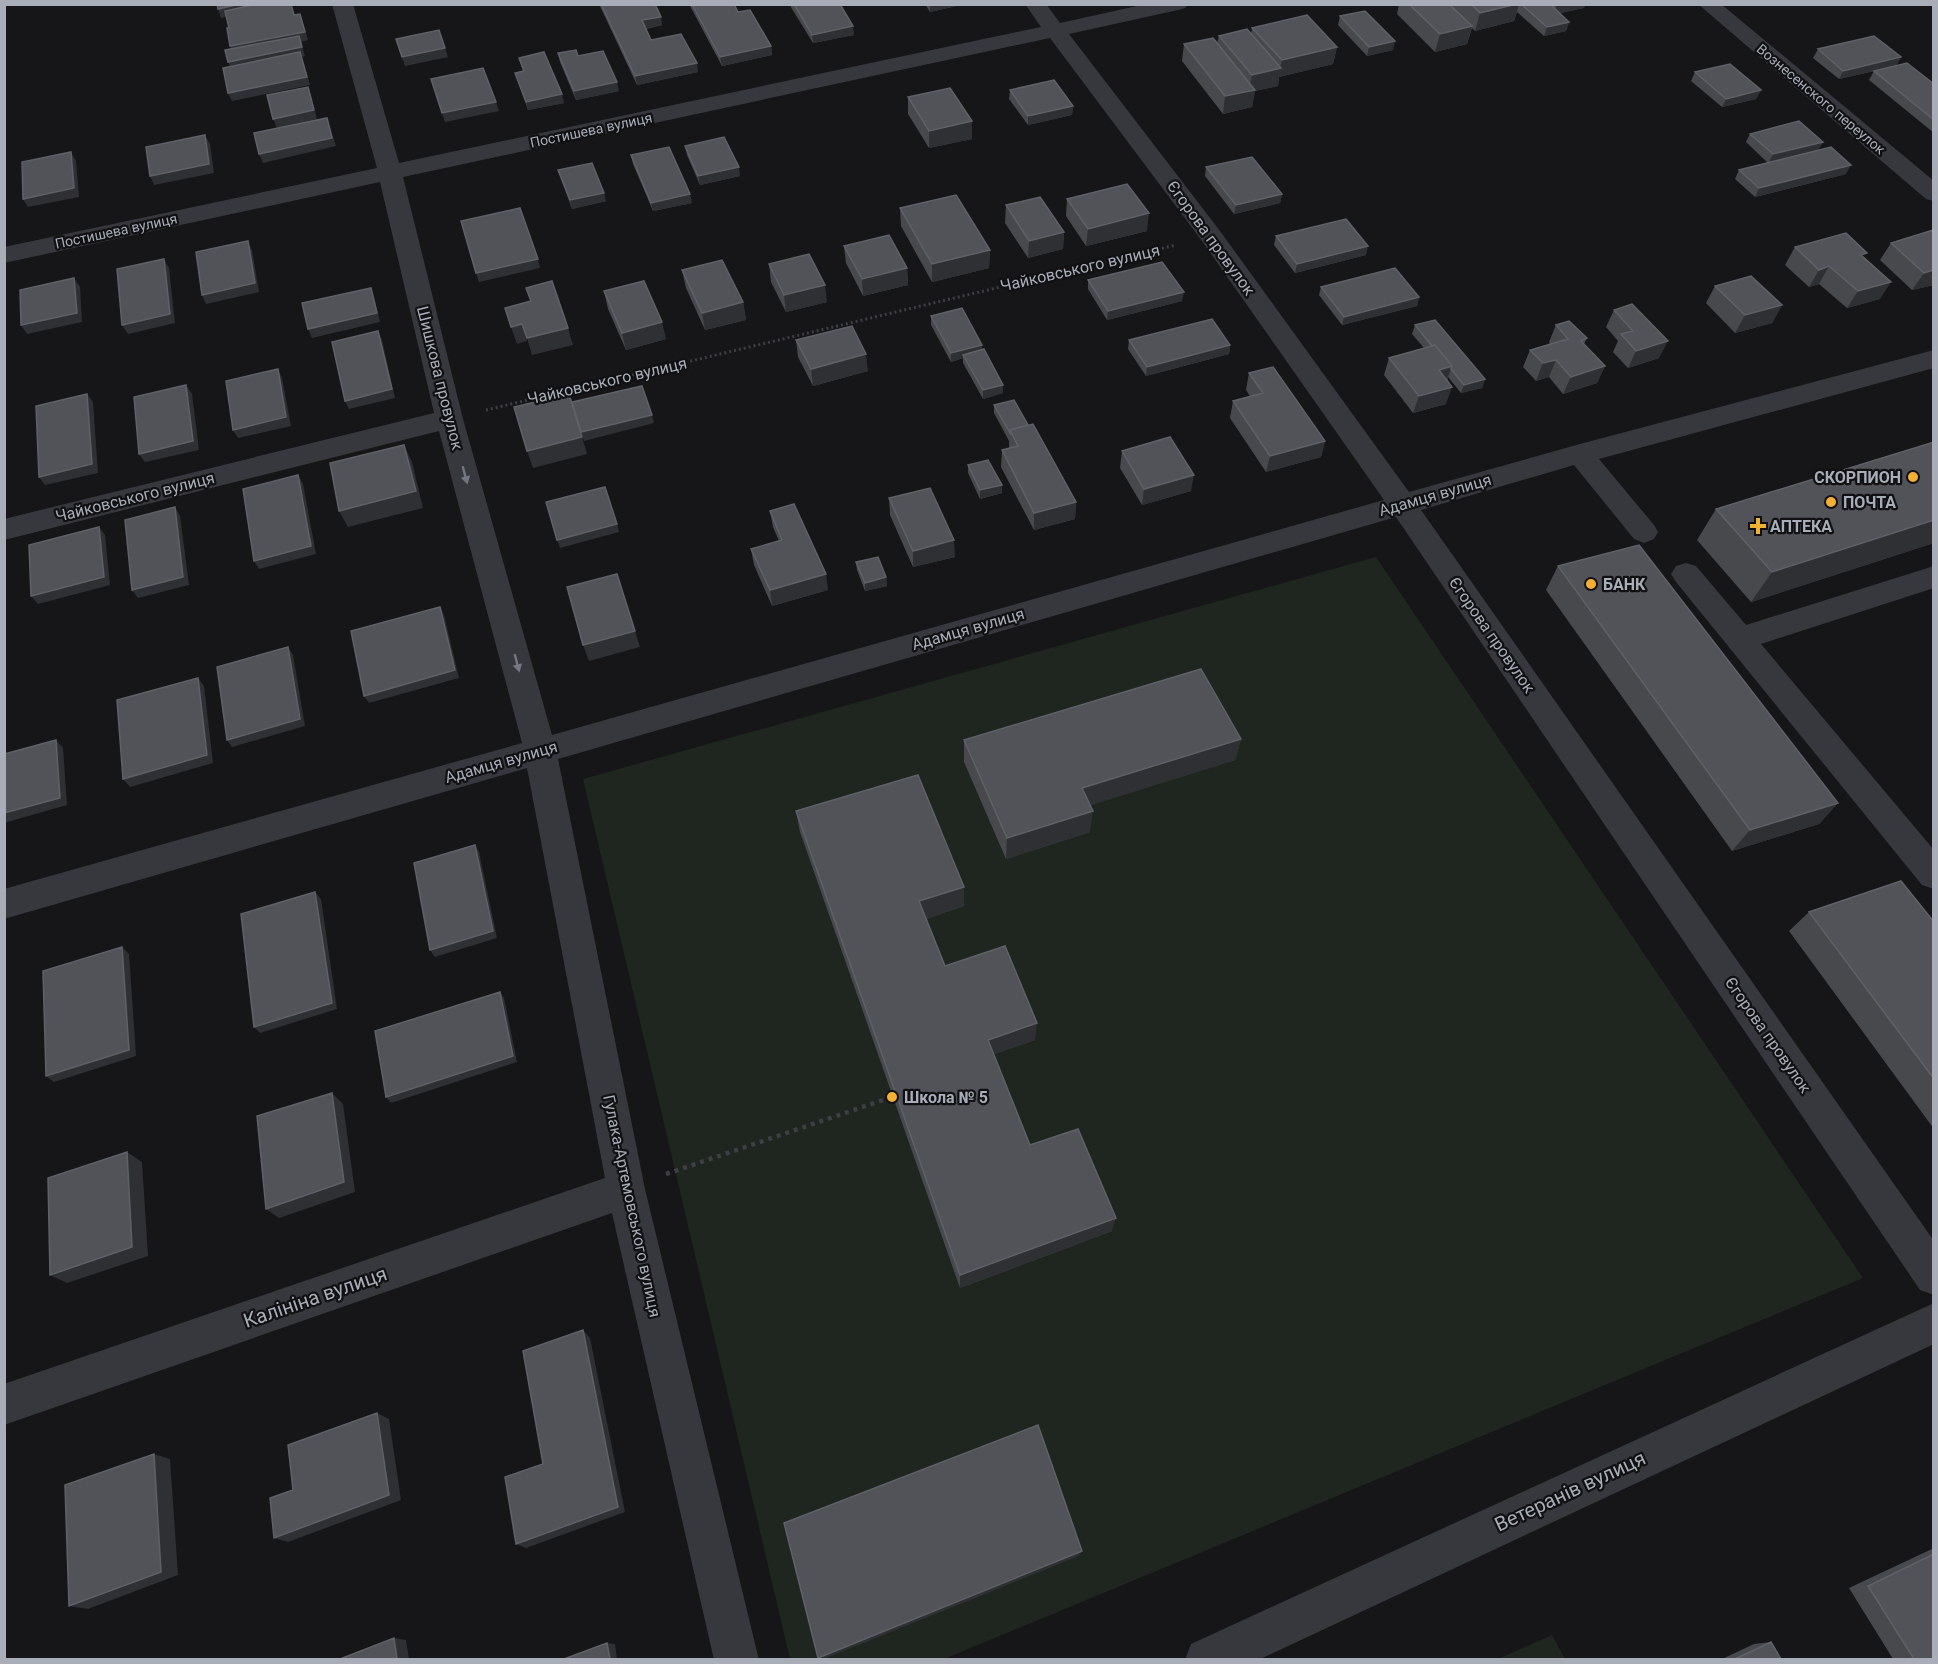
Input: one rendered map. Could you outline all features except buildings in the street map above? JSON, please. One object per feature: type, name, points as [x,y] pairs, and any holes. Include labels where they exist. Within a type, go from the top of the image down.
[{"type":"street","name":"Шишкова провулок","points":[[342,4],[390,173],[450,419],[540,750]]},
{"type":"street","name":"Єгорова провулок","points":[[1035,4],[1211,236],[1403,505],[1934,1276]]},
{"type":"street","name":"Постишева вулиця","points":[[4,255],[1178,4]]},
{"type":"street","name":"Вознесенского переулок","points":[[1708,4],[1934,194]]},
{"type":"street","name":"Адамця вулиця","points":[[4,904],[1580,454],[1929,366]]},
{"type":"street","name":"Чайковського вулиця","points":[[4,530],[450,419]]},
{"type":"street","points":[[1580,454],[1644,532]]},
{"type":"street","points":[[1686,574],[1934,875]]},
{"type":"street","points":[[1739,639],[1934,578]]},
{"type":"street","name":"Гулака-Артемовського вулиця","points":[[540,750],[626,1189],[737,1659]]},
{"type":"street","name":"Калініна вулиця","points":[[4,1406],[626,1189]]},
{"type":"street","name":"Ветеранів вулиця","points":[[1206,1659],[1934,1323]]},
{"type":"path","name":"Чайковського вулиця","points":[[450,419],[1211,236]]},
{"type":"path","points":[[626,1189],[892,1097]]},
{"type":"shaded area","points":[[1376,557],[1863,1278],[944,1659],[790,1659],[583,779]]},
{"type":"shaded area","points":[[1552,1635],[1565,1659],[1498,1659]]},
{"type":"place","name":"СКОРПИОН","points":[[1913,477]]},
{"type":"place","name":"ПОЧТА","points":[[1831,502]]},
{"type":"place","name":"АПТЕКА","points":[[1758,526]]},
{"type":"place","name":"БАНК","points":[[1591,584]]},
{"type":"place","name":"Школа № 5","points":[[892,1097]]}]
